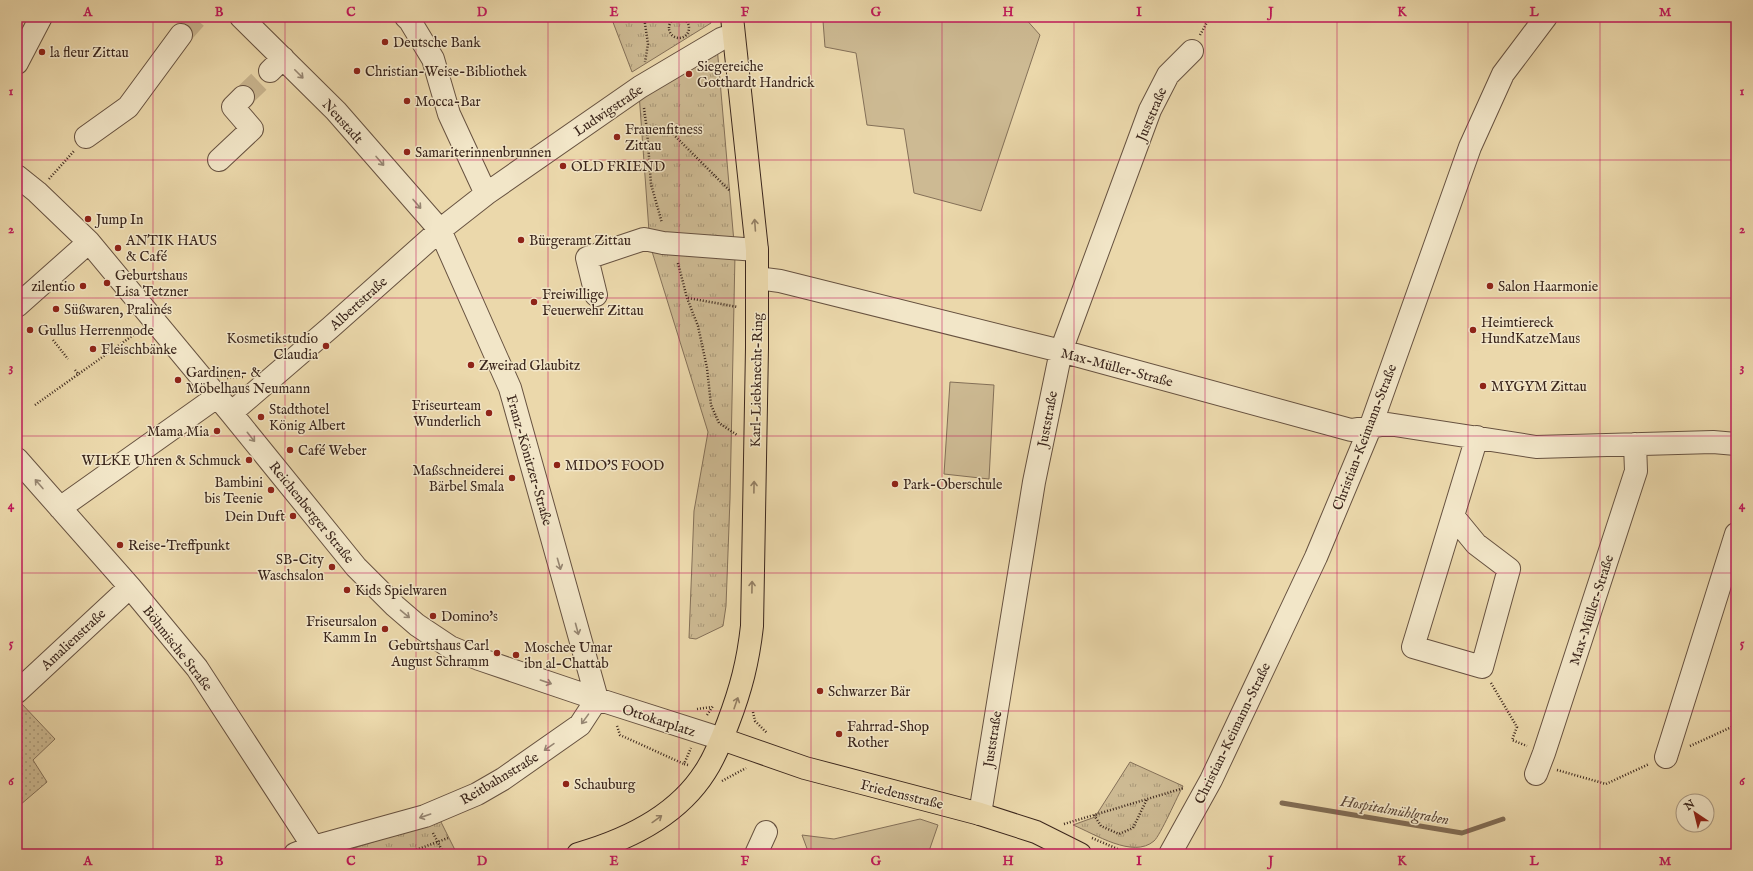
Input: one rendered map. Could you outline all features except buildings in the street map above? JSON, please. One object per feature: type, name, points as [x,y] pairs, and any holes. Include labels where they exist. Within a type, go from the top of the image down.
[{"type":"main road","name":"Karl-Liebknecht-Ring","points":[[578,854],[624,838],[650,824],[672,809],[690,792],[705,772],[722,739],[744,677],[752,626],[758,278],[757,250],[733,26]]},
{"type":"main road","name":"Friedensstraße","points":[[722,739],[805,768],[980,814],[1036,832],[1080,854]]},
{"type":"street","points":[[17,63],[41,17]]},
{"type":"street","name":"Neustadt","points":[[242,17],[277,65],[336,111],[440,230]]},
{"type":"street","points":[[406,17],[410,21],[433,59],[449,114],[486,194]]},
{"type":"street","name":"Christian-Keimann-Straße","points":[[1162,851],[1212,780],[1316,558],[1370,428],[1470,147],[1503,74],[1546,17]]},
{"type":"street","name":"Ludwigstraße","points":[[486,194],[640,87],[721,39],[733,26]]},
{"type":"street","points":[[86,137],[128,108],[181,35]]},
{"type":"street","name":"Juststraße","points":[[980,814],[1034,482],[1061,351],[1150,110],[1168,75],[1192,51]]},
{"type":"street","points":[[219,160],[252,129],[233,107],[243,97]]},
{"type":"street","name":"Reichenberger Straße","points":[[17,176],[37,192],[89,242],[218,396],[356,567],[395,606],[417,625],[450,647],[479,659],[597,699]]},
{"type":"street","name":"Albertstraße","points":[[231,413],[440,230],[486,194]]},
{"type":"street","name":"Franz-Könitzer-Straße","points":[[440,230],[510,388],[597,699]]},
{"type":"street","points":[[596,295],[587,258],[644,239],[664,243],[757,250]]},
{"type":"street","points":[[17,306],[89,242]]},
{"type":"street","name":"Max-Müller-Straße","points":[[758,278],[780,282],[1061,351],[1351,430],[1388,424],[1536,447],[1713,442],[1736,444]]},
{"type":"street","points":[[60,508],[218,396]]},
{"type":"street","points":[[1453,516],[1476,544],[1509,569],[1482,666],[1413,647],[1477,437]]},
{"type":"street","name":"Max-Müller-Straße","points":[[1540,764],[1636,471],[1635,444]]},
{"type":"street","name":"Böhmische Straße","points":[[17,459],[130,587],[197,668],[309,852]]},
{"type":"street","points":[[1666,757],[1736,534]]},
{"type":"street","name":"Amalienstraße","points":[[17,692],[130,587]]},
{"type":"street","name":"Ottokarplatz","points":[[597,699],[722,739]]},
{"type":"street","name":"Reitbahnstraße","points":[[309,852],[425,816],[477,794],[503,779],[580,725],[597,699]]},
{"type":"street","points":[[756,854],[766,832]]},
{"type":"path","points":[[644,17],[648,44],[640,87],[647,130],[651,184],[661,219],[664,243],[679,264],[687,298],[698,326],[707,368],[711,405],[719,423],[738,436]]},
{"type":"path","points":[[678,17],[684,19],[688,25],[688,32],[680,38],[674,37],[669,29],[672,20],[678,17]]},
{"type":"path","points":[[647,130],[672,134],[729,189],[732,194]]},
{"type":"path","points":[[37,192],[86,137]]},
{"type":"path","points":[[687,298],[757,311]]},
{"type":"path","points":[[36,405],[154,321]]},
{"type":"path","points":[[53,340],[68,359]]},
{"type":"path","points":[[75,370],[79,375]]},
{"type":"path","points":[[1482,666],[1517,727],[1512,740],[1540,764],[1606,784],[1736,725]]},
{"type":"path","points":[[698,732],[715,703]]},
{"type":"path","points":[[691,708],[698,709],[712,706]]},
{"type":"path","points":[[720,782],[748,768]]},
{"type":"path","points":[[1062,825],[1212,780]]},
{"type":"path","points":[[1094,815],[1101,826],[1118,834],[1132,828],[1148,798]]},
{"type":"path","points":[[432,830],[444,854]]},
{"type":"path","points":[[405,854],[448,838]]},
{"type":"path","points":[[1143,854],[1162,851]]},
{"type":"green space","points":[[611,17],[710,17],[711,23],[632,72]]},
{"type":"green space","points":[[827,17],[1024,17],[1040,35],[981,211],[914,193],[904,129],[867,125],[856,53],[825,47],[823,21]]},
{"type":"green space","points":[[717,46],[735,254],[730,499],[726,606],[723,626],[696,639],[689,638],[694,511],[708,432],[650,245],[639,93]]},
{"type":"green space","points":[[950,382],[994,385],[989,479],[944,474]]},
{"type":"green space","points":[[20,702],[55,739],[33,760],[47,782],[20,805],[17,800],[17,704]]},
{"type":"green space","points":[[1130,762],[1183,786],[1157,838],[1145,846],[1125,846],[1114,843],[1073,825],[1095,817]]},
{"type":"green space","points":[[920,819],[938,825],[928,854],[809,854],[802,835],[834,839]]},
{"type":"green space","points":[[440,820],[457,854],[344,854],[342,852]]},
{"type":"waterway","name":"Hospitalmühlgraben","points":[[1282,803],[1462,833],[1503,819]]},
{"type":"tunnel","points":[[181,35],[197,17]]},
{"type":"tunnel","points":[[243,97],[270,71]]},
{"type":"place","name":"Deutsche Bank","points":[[385,42]]},
{"type":"place","name":"la fleur Zittau","points":[[42,52]]},
{"type":"place","name":"Christian-Weise-Bibliothek","points":[[357,71]]},
{"type":"place","name":"Siegereiche Gotthardt Handrick","points":[[689,74]]},
{"type":"place","name":"Mocca-Bar","points":[[407,101]]},
{"type":"place","name":"Frauenfitness Zittau","points":[[617,137]]},
{"type":"place","name":"Samariterinnenbrunnen","points":[[407,152]]},
{"type":"place","name":"OLD FRIEND","points":[[563,166]]},
{"type":"place","name":"Jump In","points":[[88,219]]},
{"type":"place","name":"Bürgeramt Zittau","points":[[521,240]]},
{"type":"place","name":"ANTIK HAUS & Café","points":[[118,248]]},
{"type":"place","name":"Geburtshaus Lisa Tetzner","points":[[107,283]]},
{"type":"place","name":"zilentio","points":[[83,286]]},
{"type":"place","name":"Salon Haarmonie","points":[[1490,286]]},
{"type":"place","name":"Freiwillige Feuerwehr Zittau","points":[[534,302]]},
{"type":"place","name":"Süßwaren, Pralinés","points":[[56,309]]},
{"type":"place","name":"Gullus Herrenmode","points":[[30,330]]},
{"type":"place","name":"Heimtiereck HundKatzeMaus","points":[[1473,330]]},
{"type":"place","name":"Kosmetikstudio Claudia","points":[[326,346]]},
{"type":"place","name":"Fleischbänke","points":[[93,349]]},
{"type":"place","name":"Zweirad Glaubitz","points":[[471,365]]},
{"type":"place","name":"Gardinen- & Möbelhaus Neumann","points":[[178,380]]},
{"type":"place","name":"MYGYM Zittau","points":[[1483,386]]},
{"type":"place","name":"Friseurteam Wunderlich","points":[[489,413]]},
{"type":"place","name":"Stadthotel König Albert","points":[[261,417]]},
{"type":"place","name":"Mama Mia","points":[[217,431]]},
{"type":"place","name":"Café Weber","points":[[290,450]]},
{"type":"place","name":"WILKE Uhren & Schmuck","points":[[249,460]]},
{"type":"place","name":"MIDO'S FOOD","points":[[557,465]]},
{"type":"place","name":"Maßschneiderei Bärbel Smala","points":[[512,478]]},
{"type":"place","name":"Park-Oberschule","points":[[895,484]]},
{"type":"place","name":"Bambini bis Teenie","points":[[271,490]]},
{"type":"place","name":"Dein Duft","points":[[293,516]]},
{"type":"place","name":"Reise-Treffpunkt","points":[[120,545]]},
{"type":"place","name":"SB-City Waschsalon","points":[[332,567]]},
{"type":"place","name":"Kids Spielwaren","points":[[347,590]]},
{"type":"place","name":"Domino's","points":[[433,616]]},
{"type":"place","name":"Friseursalon Kamm In","points":[[385,629]]},
{"type":"place","name":"Geburtshaus Carl August Schramm","points":[[497,653]]},
{"type":"place","name":"Moschee Umar ibn al-Chattab","points":[[516,655]]},
{"type":"place","name":"Schwarzer Bär","points":[[820,691]]},
{"type":"place","name":"Fahrrad-Shop Rother","points":[[839,734]]},
{"type":"place","name":"Schauburg","points":[[566,784]]}]
